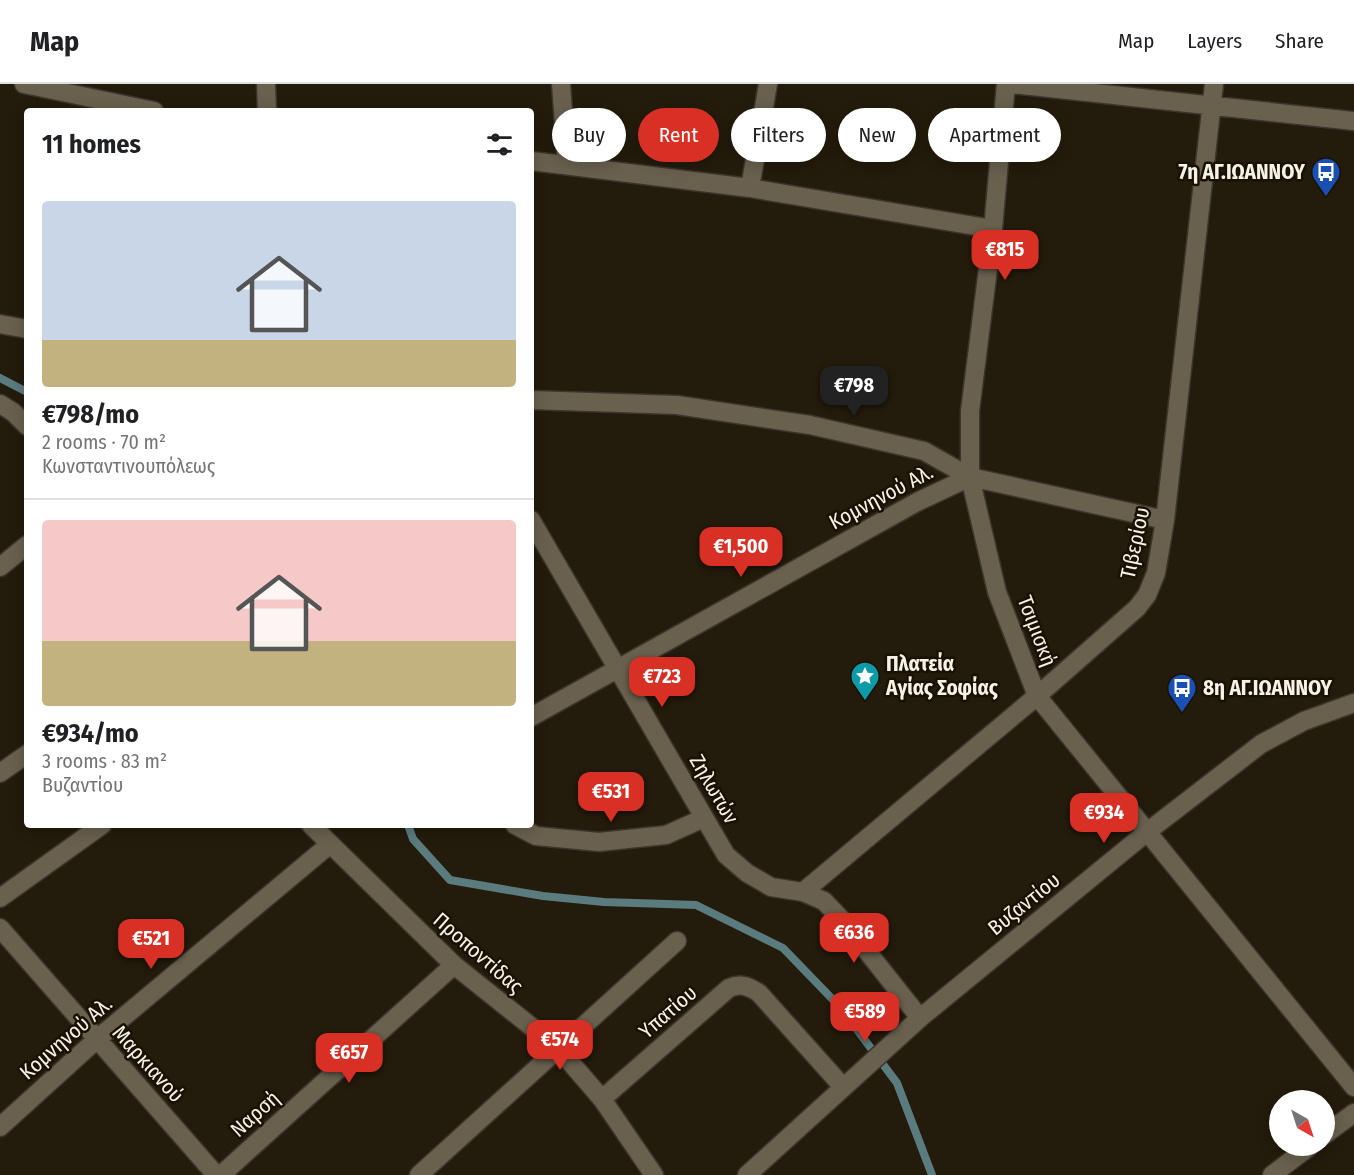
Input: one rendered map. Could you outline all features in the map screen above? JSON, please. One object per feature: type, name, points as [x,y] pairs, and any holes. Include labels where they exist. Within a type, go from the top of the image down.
[{"type":"street","points":[[24,84],[140,108]]},
{"type":"street","points":[[267,84],[267,108]]},
{"type":"street","points":[[561,84],[567,165]]},
{"type":"street","points":[[750,188],[768,84]]},
{"type":"street","name":"Τσιμισκή","points":[[1006,84],[993,230],[970,411],[970,477],[997,592],[1037,696],[1354,1087]]},
{"type":"street","points":[[1011,84],[1354,121]]},
{"type":"street","name":"Τιβερίου","points":[[803,892],[1037,696],[1137,608],[1147,595],[1156,573],[1165,520],[1214,84]]},
{"type":"street","points":[[534,161],[750,188],[993,230]]},
{"type":"street","points":[[0,324],[24,328]]},
{"type":"street","points":[[534,400],[677,405],[810,425],[924,451],[970,477],[1165,520]]},
{"type":"street","points":[[0,404],[24,423]]},
{"type":"street","name":"Κομνηνού Αλ.","points":[[534,715],[917,502],[970,477]]},
{"type":"street","name":"Ζηλωτών","points":[[534,525],[726,855],[747,873],[771,887],[803,892],[824,901],[843,921],[920,1018]]},
{"type":"street","points":[[0,567],[24,547]]},
{"type":"street","name":"Βυζαντίου","points":[[747,1175],[920,1018],[1147,832],[1261,744],[1304,721],[1354,703]]},
{"type":"street","points":[[0,773],[24,756]]},
{"type":"street","points":[[521,828],[536,836],[599,842],[666,835],[704,818]]},
{"type":"street","points":[[0,898],[98,828]]},
{"type":"street","name":"Προποντίδας","points":[[314,828],[328,845],[454,965],[558,1048],[602,1099],[654,1175]]},
{"type":"street","name":"Κομνηνού Αλ.","points":[[0,1127],[96,1040],[328,845]]},
{"type":"street","name":"Μαρκιανού","points":[[0,928],[96,1040],[218,1175]]},
{"type":"street","points":[[420,1175],[677,942]]},
{"type":"street","name":"Ναρσή","points":[[218,1175],[454,965]]},
{"type":"street","name":"Υπατίου","points":[[602,1099],[729,988],[736,986],[750,987],[759,993],[843,1087]]},
{"type":"street","points":[[1335,1127],[1354,1113]]},
{"type":"street","points":[[1272,1175],[1297,1156]]},
{"type":"waterway","points":[[0,378],[24,390]]},
{"type":"waterway","points":[[409,828],[413,839],[450,880],[543,896],[604,902],[696,905],[783,948],[840,1007],[897,1083],[932,1175]]},
{"type":"place","name":"7η ΑΓ.ΙΩΑΝΝΟΥ","points":[[1326,198]]},
{"type":"place","name":"Πλατεία Αγίας Σοφίας","points":[[865,702]]},
{"type":"place","name":"8η ΑΓ.ΙΩΑΝΝΟΥ","points":[[1182,714]]}]
